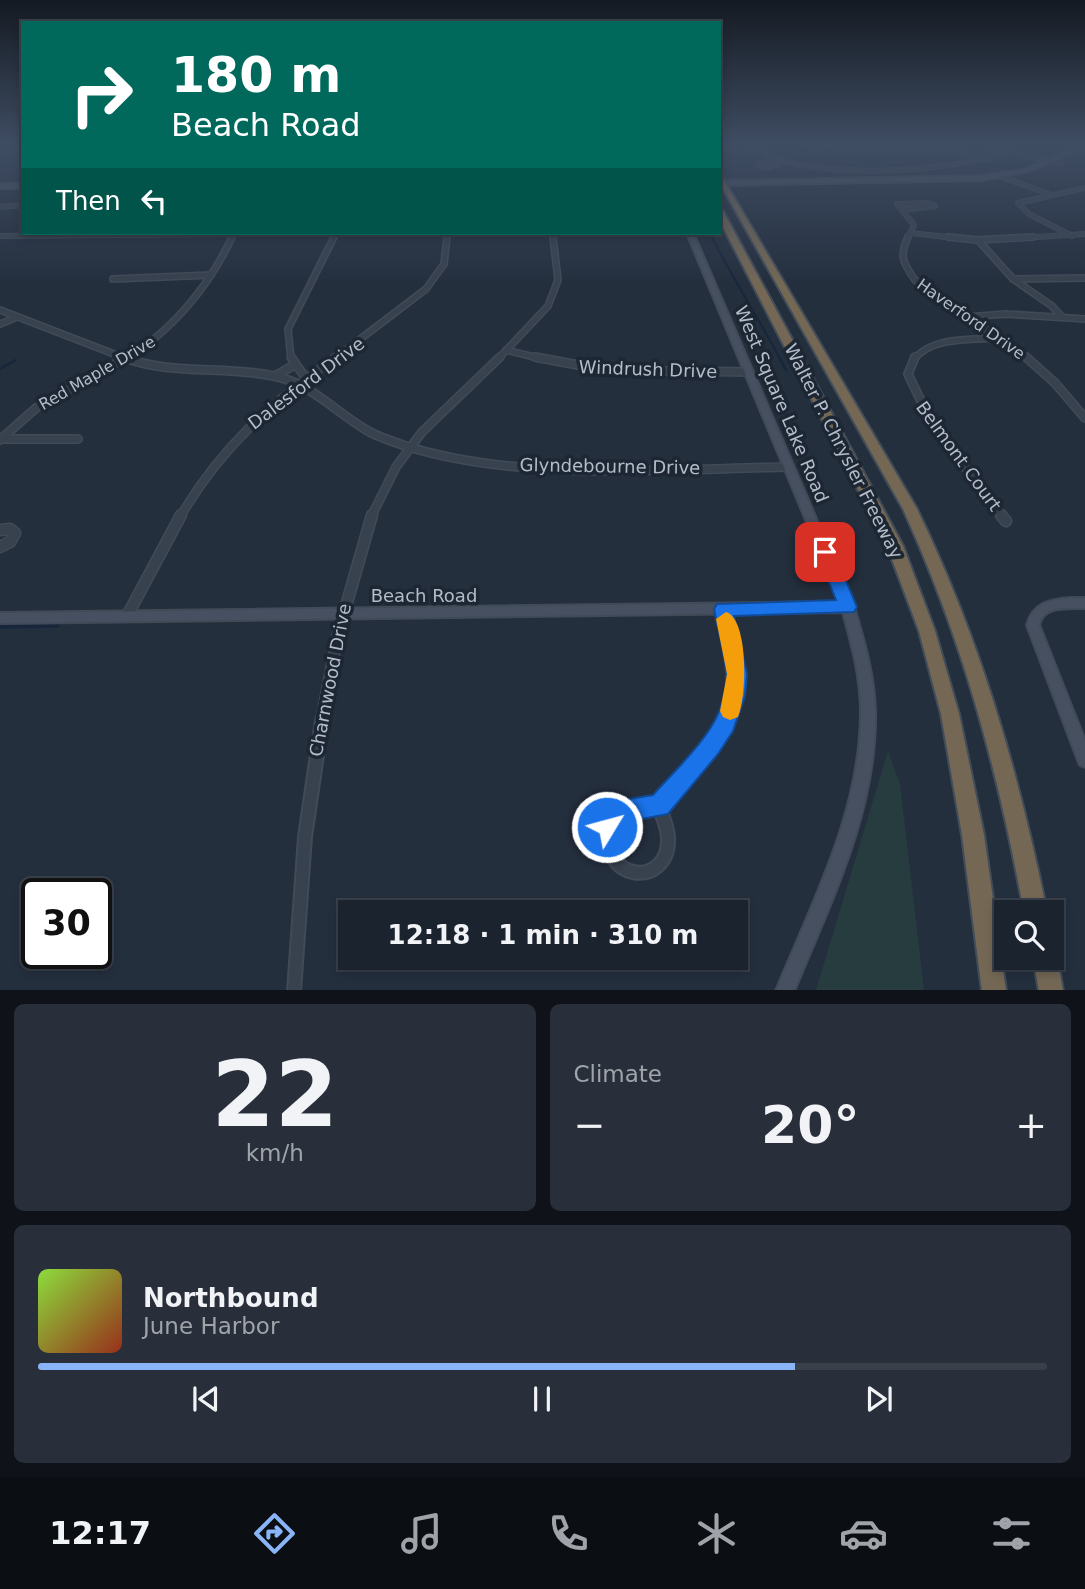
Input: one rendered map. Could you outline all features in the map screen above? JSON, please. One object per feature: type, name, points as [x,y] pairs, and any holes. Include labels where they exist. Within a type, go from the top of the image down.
[{"type":"highway","name":"Walter P. Chrysler Freeway","points":[[726,192],[910,509],[934,558],[989,702],[1033,900]]},
{"type":"highway","name":"Walter P. Chrysler Freeway","points":[[721,215],[895,546],[927,631],[950,714],[971,822],[994,990]]},
{"type":"highway","points":[[1047,970],[1051,990]]},
{"type":"main road","name":"West Square Lake Road","points":[[691,235],[848,607],[859,640],[867,679],[868,757],[859,800],[843,847],[785,990]]},
{"type":"main road","points":[[1085,603],[1048,607],[1035,617],[1036,637],[1085,760]]},
{"type":"main road","name":"Beach Road","points":[[0,618],[848,607]]},
{"type":"street","points":[[1037,192],[1046,196]]},
{"type":"street","points":[[1045,192],[1053,195]]},
{"type":"street","points":[[1066,192],[1024,199],[1018,204],[1072,236]]},
{"type":"street","points":[[927,203],[935,206],[932,208],[903,210],[897,204],[927,203]]},
{"type":"street","points":[[0,207],[21,205]]},
{"type":"street","name":"Haverford Drive","points":[[903,210],[914,225],[901,249],[906,270],[932,295],[999,338],[1040,369],[1085,417]]},
{"type":"street","points":[[910,233],[978,240],[1085,234]]},
{"type":"street","points":[[0,236],[78,235]]},
{"type":"street","name":"Red Maple Drive","points":[[0,440],[36,408],[124,360],[172,326],[223,258],[233,235]]},
{"type":"street","points":[[314,392],[308,380],[294,365],[288,345],[290,324],[335,235]]},
{"type":"street","name":"Dalesford Drive","points":[[127,617],[214,463],[256,419],[430,285],[445,259],[447,235]]},
{"type":"street","name":"Charnwood Drive","points":[[294,990],[307,810],[322,716],[367,524],[384,487],[410,447],[439,413],[540,317],[555,291],[558,271],[552,235]]},
{"type":"street","points":[[978,240],[1013,279],[1052,306],[1062,317]]},
{"type":"street","points":[[113,279],[211,275]]},
{"type":"street","points":[[1013,279],[1085,278]]},
{"type":"street","name":"Glyndebourne Drive","points":[[0,310],[124,360],[159,368],[240,371],[275,376],[314,392],[360,427],[410,447],[478,460],[562,468],[789,467]]},
{"type":"street","points":[[967,317],[998,314],[1085,319]]},
{"type":"street","points":[[0,324],[17,317]]},
{"type":"street","name":"Belmont Court","points":[[999,338],[929,348],[912,359],[908,374],[932,424],[1006,520]]},
{"type":"street","name":"Windrush Drive","points":[[506,350],[566,365],[605,370],[749,372]]},
{"type":"street","points":[[275,376],[294,365]]},
{"type":"street","points":[[0,440],[78,439]]},
{"type":"street","points":[[0,530],[10,529],[15,533],[10,542],[0,547]]},
{"type":"street","points":[[659,806],[669,840],[664,858],[648,873],[623,869],[612,858],[605,843],[609,821],[625,808],[659,806],[710,747],[731,709],[737,674],[723,609]]},
{"type":"green space","points":[[888,751],[900,784],[924,990],[816,990]]},
{"type":"waterway","points":[[711,235],[780,359]]},
{"type":"waterway","points":[[779,357],[786,370]]},
{"type":"waterway","points":[[0,369],[16,360]]},
{"type":"waterway","points":[[0,627],[58,626]]},
{"type":"slow traffic","points":[[726,619],[737,674],[735,696],[730,711]]},
{"type":"route","points":[[607,827],[613,816],[625,808],[659,806],[710,747],[725,724],[735,696],[737,674],[733,645],[723,609],[848,607],[825,552]]}]
